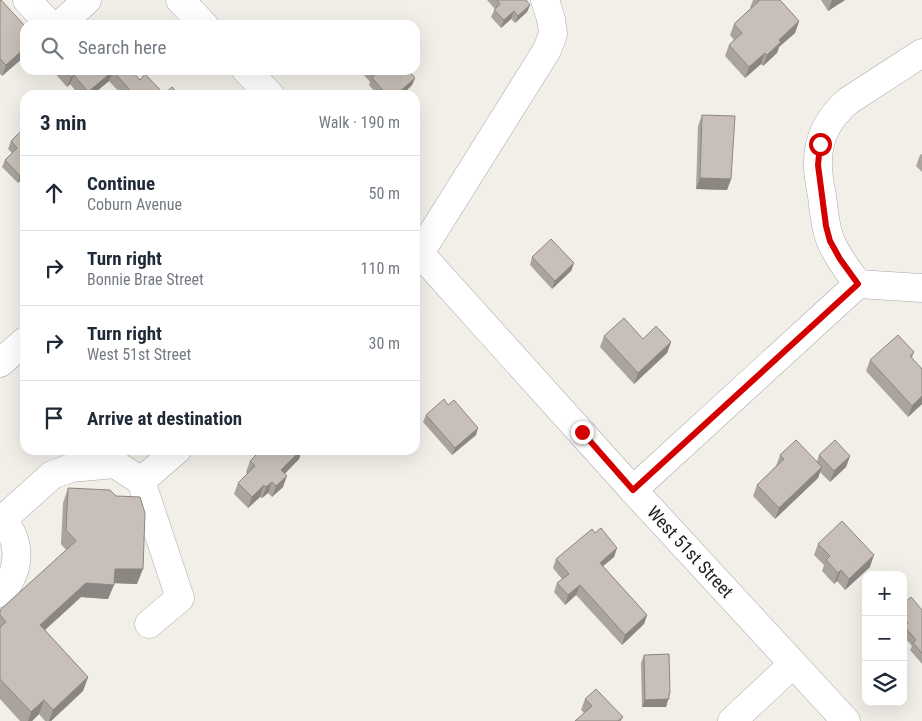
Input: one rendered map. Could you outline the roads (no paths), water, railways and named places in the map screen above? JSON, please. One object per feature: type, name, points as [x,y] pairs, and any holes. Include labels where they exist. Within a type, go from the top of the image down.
[{"type":"street","points":[[27,0],[45,20]]},
{"type":"street","points":[[65,20],[87,0]]},
{"type":"street","points":[[180,0],[199,20]]},
{"type":"street","points":[[420,248],[547,50],[553,34],[551,18],[545,0]]},
{"type":"street","points":[[858,284],[830,241],[826,226],[818,165],[820,144],[824,131],[831,120],[848,100],[922,53]]},
{"type":"street","points":[[251,75],[265,90]]},
{"type":"street","name":"West 51st Street","points":[[420,256],[846,721]]},
{"type":"street","points":[[633,490],[858,284],[922,288]]},
{"type":"street","points":[[0,363],[20,345]]},
{"type":"street","points":[[141,481],[171,455]]},
{"type":"street","points":[[0,593],[9,582],[16,567],[17,550],[12,534],[1,520],[52,475],[71,468],[115,464],[141,481],[180,598],[149,624]]},
{"type":"street","points":[[732,721],[793,664]]}]
